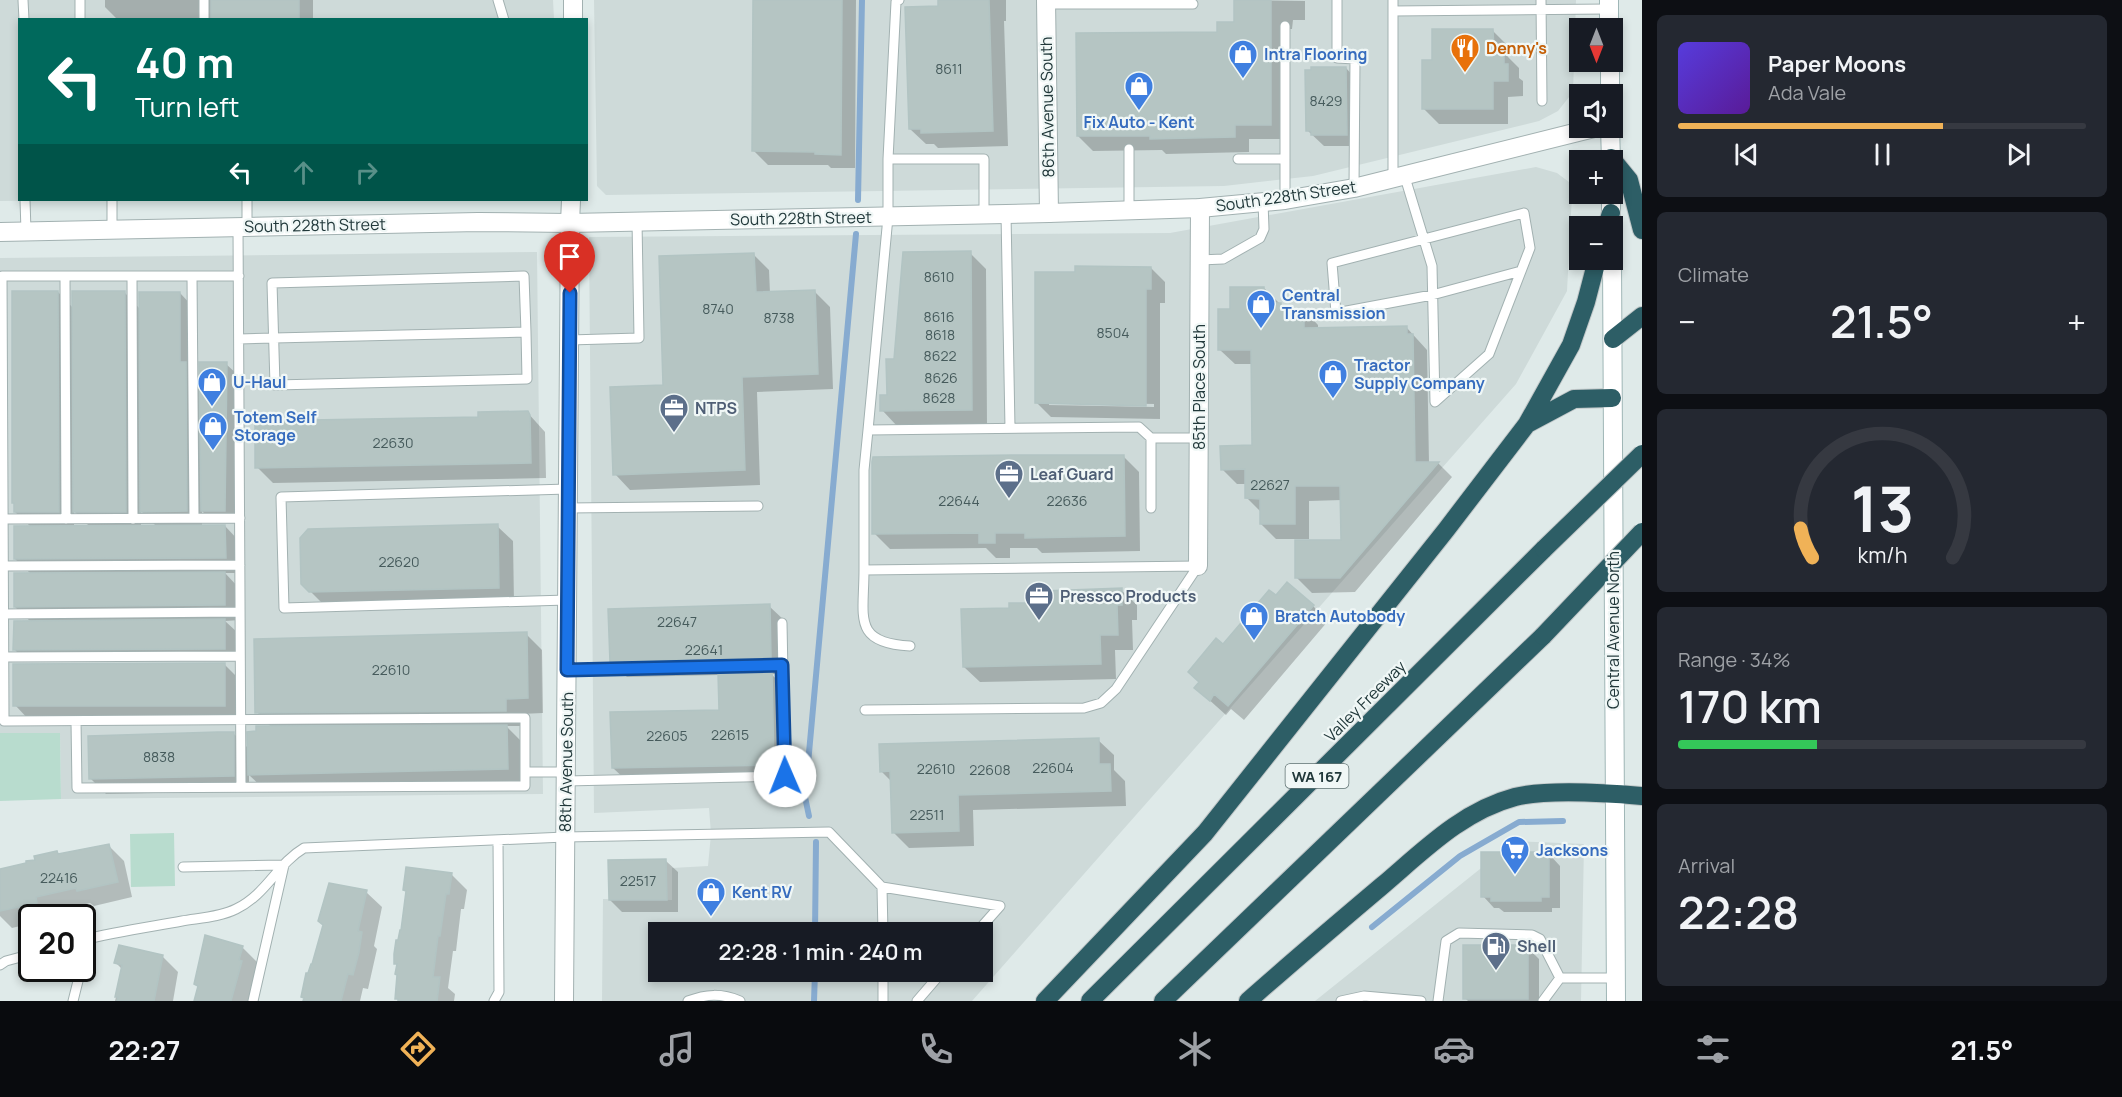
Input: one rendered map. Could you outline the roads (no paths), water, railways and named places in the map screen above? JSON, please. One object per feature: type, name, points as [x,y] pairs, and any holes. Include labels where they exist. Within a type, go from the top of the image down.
[{"type":"highway","points":[[1623,173],[1629,180],[1642,230]]},
{"type":"highway","points":[[1045,1001],[1205,833],[1446,530],[1527,424],[1571,345],[1595,270]]},
{"type":"highway","points":[[1613,339],[1642,316]]},
{"type":"highway","points":[[1527,424],[1574,399],[1612,398]]},
{"type":"highway","name":"Valley Freeway","points":[[1090,1001],[1642,454]]},
{"type":"highway","name":"WA 167","points":[[1162,1001],[1543,636],[1642,532]]},
{"type":"highway","points":[[1248,1001],[1323,934],[1463,819],[1499,802],[1536,793],[1642,796]]},
{"type":"street","points":[[573,0],[573,18]]},
{"type":"street","name":"86th Avenue South","points":[[1046,2],[1049,213]]},
{"type":"street","name":"South 228th Street","points":[[0,232],[478,222],[570,223],[888,217],[1200,208],[1285,200],[1354,188],[1569,134]]},
{"type":"street","name":"88th Avenue South","points":[[564,1001],[571,201]]},
{"type":"street","name":"85th Place South","points":[[1198,566],[1200,208]]},
{"type":"street","name":"Central Avenue North","points":[[1612,270],[1616,1001]]},
{"type":"lane","points":[[23,0],[24,18]]},
{"type":"lane","points":[[80,0],[80,18]]},
{"type":"lane","points":[[204,0],[204,18]]},
{"type":"lane","points":[[498,0],[503,18]]},
{"type":"lane","points":[[899,0],[896,2],[888,159],[888,217],[864,470],[864,570],[865,628],[874,639],[891,645],[910,646]]},
{"type":"lane","points":[[1337,0],[1337,58],[1355,59],[1354,188]]},
{"type":"lane","points":[[1393,0],[1399,176],[1424,240],[1431,266],[1432,296],[1435,402],[1489,354],[1530,248],[1524,213],[1424,240],[1332,263],[1336,314],[1432,296],[1521,271]]},
{"type":"lane","points":[[1046,2],[1193,4]]},
{"type":"lane","points":[[1393,11],[1541,5],[1609,5]]},
{"type":"lane","points":[[1541,5],[1542,101]]},
{"type":"lane","points":[[1285,26],[1285,200]]},
{"type":"lane","points":[[1129,149],[1129,210]]},
{"type":"lane","points":[[888,159],[984,159],[984,215]]},
{"type":"lane","points":[[1238,159],[1285,159]]},
{"type":"lane","points":[[25,201],[26,231]]},
{"type":"lane","points":[[112,201],[112,230]]},
{"type":"lane","points":[[241,787],[238,276],[247,201]]},
{"type":"lane","points":[[1200,260],[1223,259],[1260,238],[1264,229],[1263,202]]},
{"type":"lane","points":[[1006,214],[1010,428]]},
{"type":"lane","points":[[569,340],[639,338],[637,221]]},
{"type":"lane","points":[[76,721],[77,788],[525,786],[525,718],[4,721],[2,276],[238,276]]},
{"type":"lane","points":[[65,276],[66,519]]},
{"type":"lane","points":[[132,276],[133,519]]},
{"type":"lane","points":[[192,276],[194,518]]},
{"type":"lane","points":[[524,276],[527,379],[275,385],[274,338],[272,283],[524,276]]},
{"type":"lane","points":[[239,339],[526,332]]},
{"type":"lane","points":[[868,430],[1139,427],[1151,438],[1199,438]]},
{"type":"lane","points":[[1151,438],[1151,508]]},
{"type":"lane","points":[[567,600],[284,608],[281,497],[568,489]]},
{"type":"lane","points":[[568,508],[758,506]]},
{"type":"lane","points":[[3,519],[240,518]]},
{"type":"lane","points":[[3,566],[240,565]]},
{"type":"lane","points":[[864,570],[1198,566]]},
{"type":"lane","points":[[865,710],[1084,708],[1101,702],[1116,689],[1198,566]]},
{"type":"lane","points":[[3,614],[240,612]]},
{"type":"lane","points":[[525,772],[566,777],[785,776],[782,623]]},
{"type":"lane","points":[[3,657],[240,656]]},
{"type":"lane","points":[[567,670],[782,665]]},
{"type":"lane","points":[[96,938],[214,916],[236,909],[262,891],[294,854],[304,848],[565,837],[829,832],[882,887],[1000,906],[986,922]]},
{"type":"lane","points":[[494,1001],[499,992],[498,840]]},
{"type":"lane","points":[[183,867],[284,865]]},
{"type":"lane","points":[[253,1001],[284,865]]},
{"type":"lane","points":[[882,887],[883,922]]},
{"type":"lane","points":[[1438,1001],[1446,941],[1459,933],[1532,936],[1540,939],[1560,978]]},
{"type":"lane","points":[[0,965],[18,958]]},
{"type":"lane","points":[[1560,978],[1616,978]]},
{"type":"lane","points":[[1543,1001],[1560,978]]},
{"type":"lane","points":[[73,1001],[78,982]]},
{"type":"lane","points":[[883,982],[883,1001]]},
{"type":"lane","points":[[917,1001],[933,982]]},
{"type":"lane","points":[[688,1001],[704,995],[722,995],[740,1001]]},
{"type":"lane","points":[[1341,1001],[1372,996],[1420,1001]]},
{"type":"waterway","points":[[858,200],[862,0]]},
{"type":"waterway","points":[[809,816],[805,797],[856,234]]},
{"type":"waterway","points":[[1372,927],[1460,856],[1519,822],[1563,821]]},
{"type":"waterway","points":[[815,922],[816,842]]},
{"type":"waterway","points":[[814,1001],[815,982]]},
{"type":"place","name":"Denny's","points":[[1465,74]]},
{"type":"place","name":"Intra Flooring","points":[[1243,80]]},
{"type":"place","name":"Fix Auto - Kent","points":[[1139,112]]},
{"type":"place","name":"Central Transmission","points":[[1261,330]]},
{"type":"place","name":"Tractor Supply Company","points":[[1333,400]]},
{"type":"place","name":"U-Haul","points":[[212,408]]},
{"type":"place","name":"NTPS","points":[[674,434]]},
{"type":"place","name":"Totem Self Storage","points":[[213,452]]},
{"type":"place","name":"Leaf Guard","points":[[1009,500]]},
{"type":"place","name":"Pressco Products","points":[[1039,622]]},
{"type":"place","name":"Bratch Autobody","points":[[1254,642]]},
{"type":"place","name":"Jacksons","points":[[1515,876]]},
{"type":"place","name":"Kent RV","points":[[711,918]]},
{"type":"place","name":"Shell","points":[[1496,972]]}]
